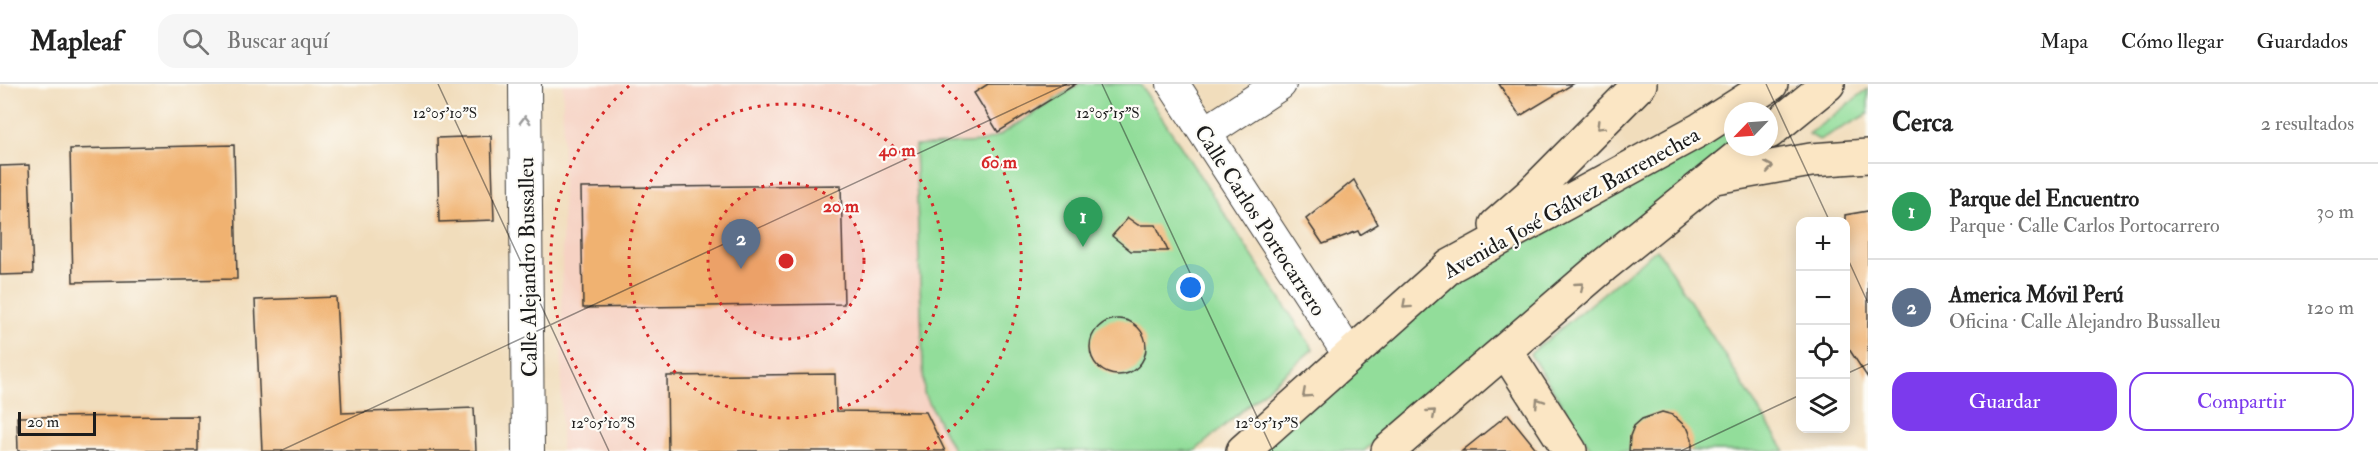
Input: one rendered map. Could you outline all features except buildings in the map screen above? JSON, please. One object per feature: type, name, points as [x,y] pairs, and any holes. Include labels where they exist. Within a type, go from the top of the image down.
[{"type":"main road","points":[[1450,266],[1531,194],[1640,84]]},
{"type":"main road","name":"Avenida José Gálvez Barrenechea","points":[[1243,451],[1450,266],[1701,129],[1771,84]]},
{"type":"main road","points":[[1778,125],[1828,84]]},
{"type":"main road","name":"Avenida José Gálvez Barrenechea","points":[[1388,451],[1505,350],[1739,156]]},
{"type":"main road","points":[[1712,177],[1830,158],[1868,156]]},
{"type":"main road","points":[[1505,350],[1570,451]]},
{"type":"street","name":"Calle Alejandro Bussalleu","points":[[525,84],[528,451]]},
{"type":"street","name":"Calle Carlos Portocarrero","points":[[1173,84],[1350,356]]},
{"type":"street","points":[[1204,133],[1280,84]]},
{"type":"shaded area","points":[[563,84],[1079,84],[1000,135],[982,142],[915,146],[924,393],[954,451],[561,451]]},
{"type":"green space","points":[[1079,84],[1140,84],[1313,349],[1195,451],[954,451],[924,393],[915,146],[982,142],[1000,135]]},
{"type":"green space","points":[[1868,89],[1868,114],[1819,140],[1809,134]]},
{"type":"green space","points":[[1724,130],[1724,151],[1422,400],[1364,451],[1259,451],[1378,338],[1510,242]]},
{"type":"green space","points":[[1657,249],[1785,451],[1592,451],[1530,354]]},
{"type":"place","name":"Parque del Encuentro","points":[[1083,247]]},
{"type":"place","name":"America Móvil Perú","points":[[741,269]]}]
